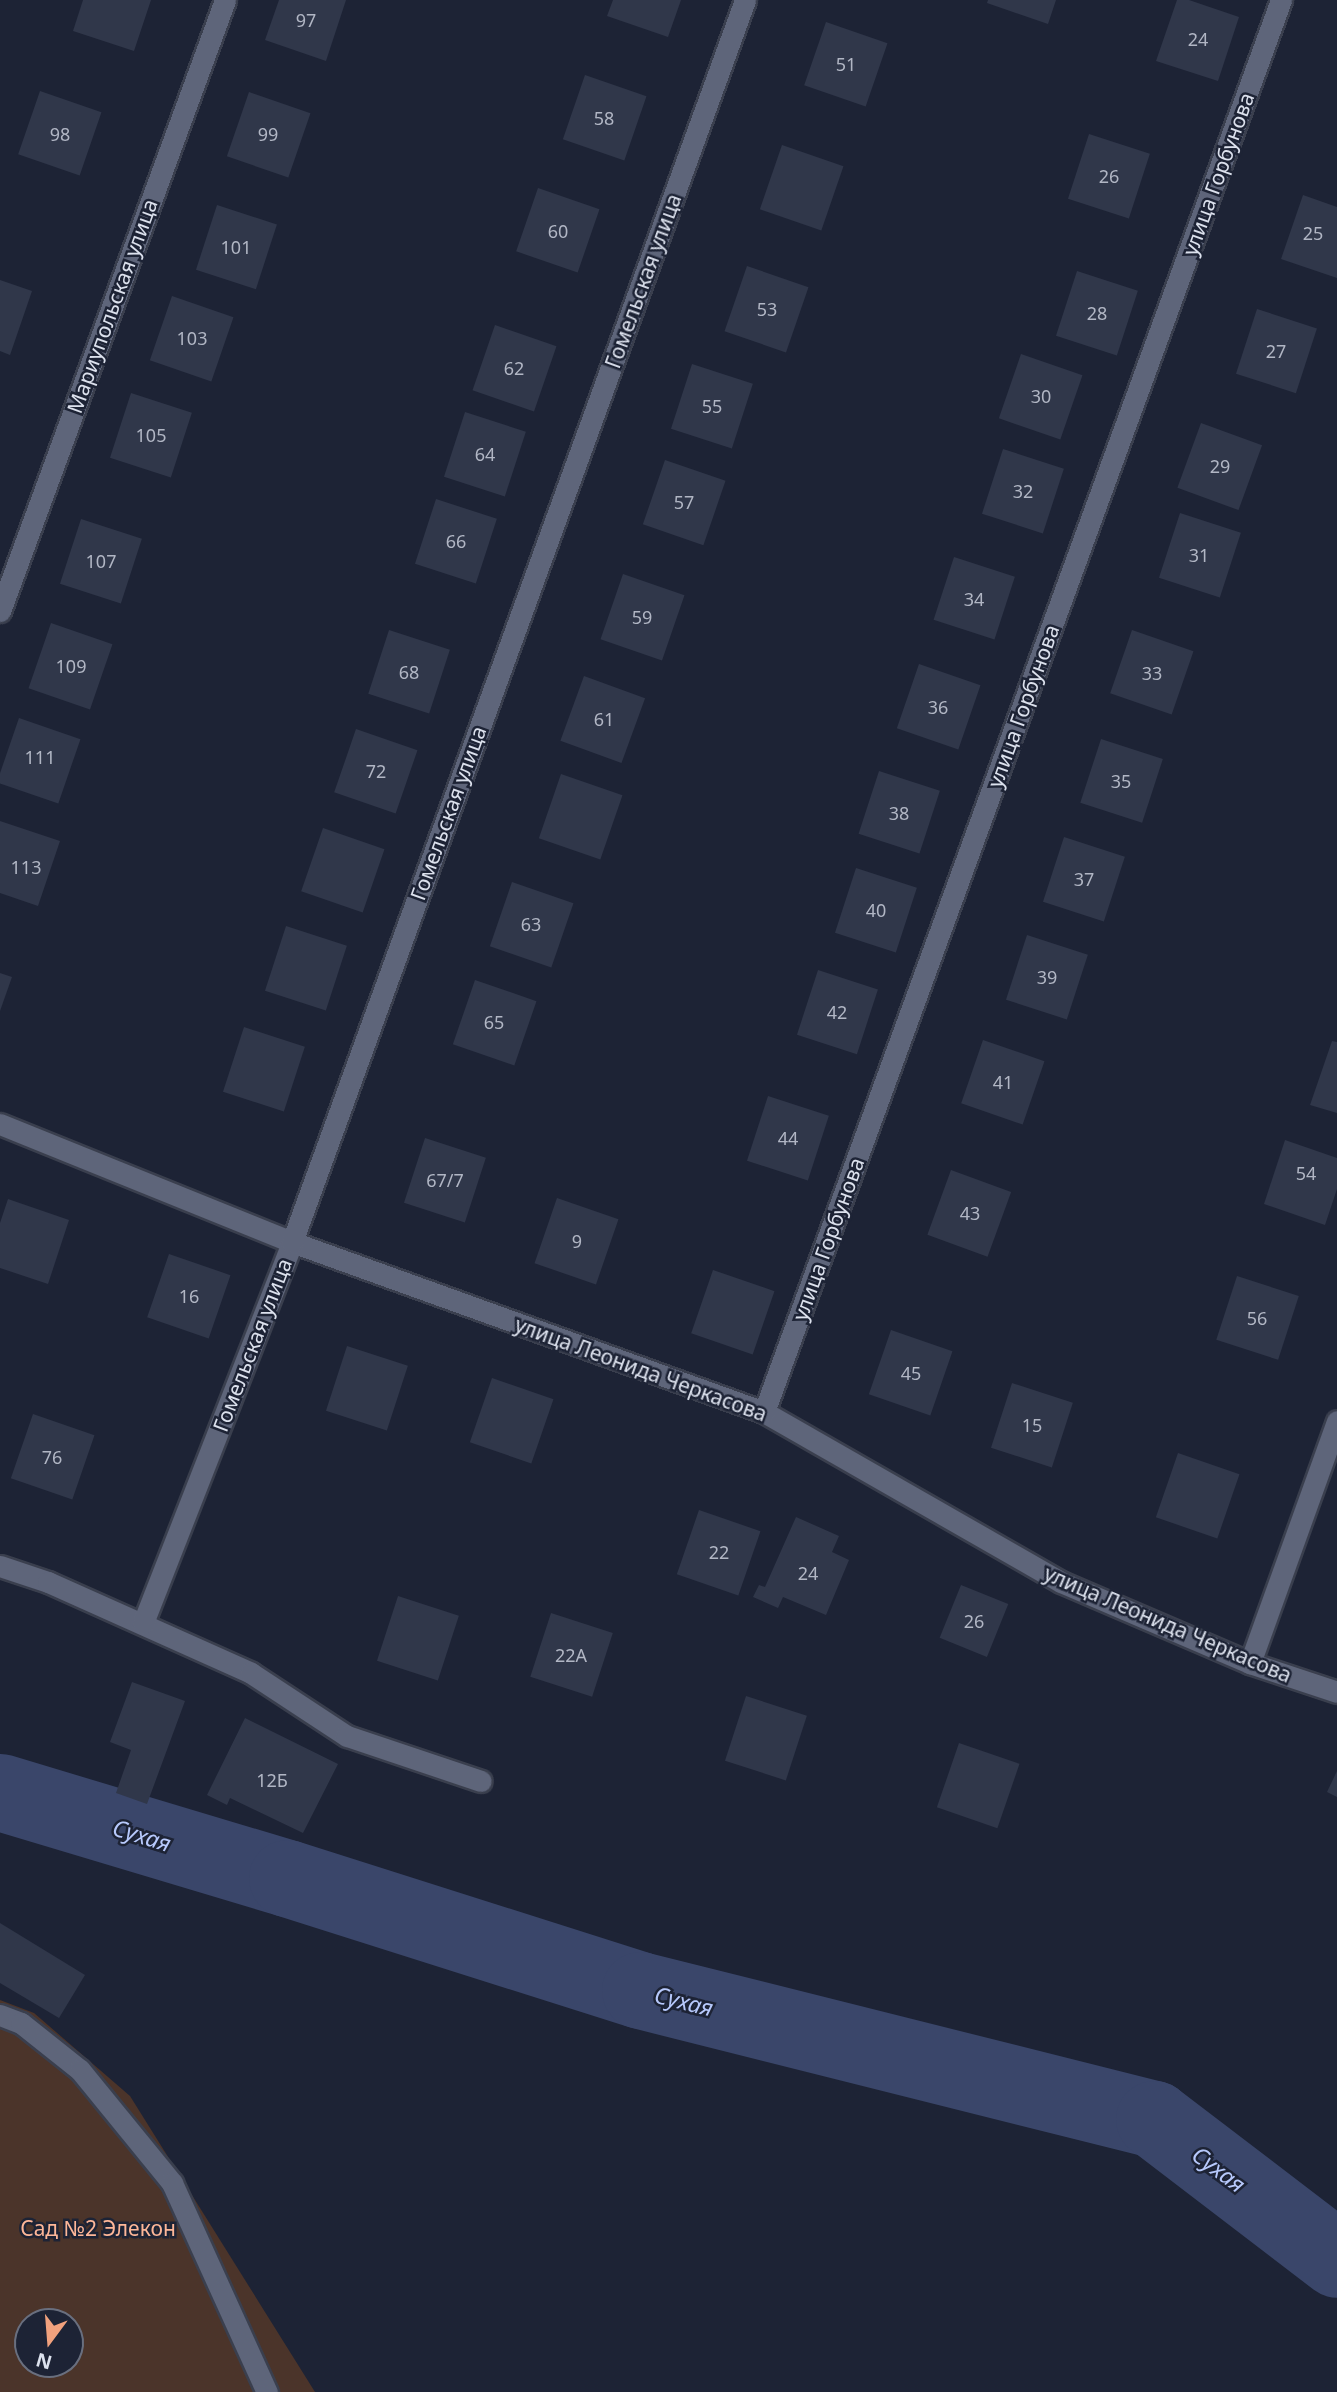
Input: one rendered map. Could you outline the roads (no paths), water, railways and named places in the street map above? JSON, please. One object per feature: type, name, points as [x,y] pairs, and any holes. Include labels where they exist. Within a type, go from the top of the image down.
[{"type":"street","name":"Мариупольская улица","points":[[0,611],[225,0]]},
{"type":"street","name":"Гомельская улица","points":[[143,1623],[292,1242],[746,0]]},
{"type":"street","name":"улица Горбунова","points":[[764,1412],[1281,0]]},
{"type":"street","name":"улица Леонида Черкасова","points":[[0,1124],[292,1242],[764,1412],[1061,1582],[1250,1663],[1337,1692]]},
{"type":"street","points":[[1250,1663],[1337,1421]]},
{"type":"street","points":[[0,1566],[48,1582],[251,1673],[347,1736],[481,1781]]},
{"type":"street","points":[[0,2015],[21,2023],[80,2070],[172,2183],[267,2392]]},
{"type":"waterway","name":"Сухая","points":[[0,1792],[287,1878],[640,1990],[1154,2119],[1337,2259]]},
{"type":"park label","name":"Сад №2 Элекон","points":[[98,2228]]}]
